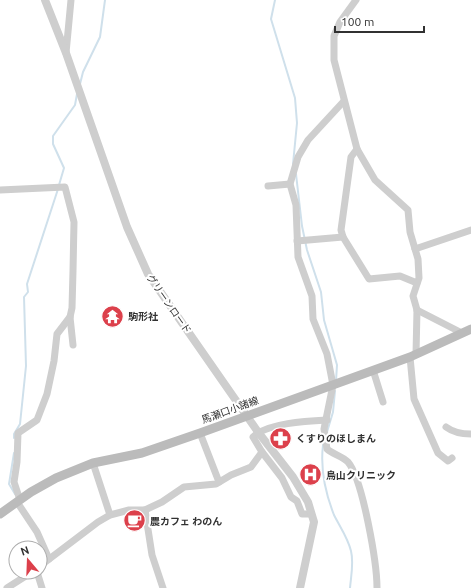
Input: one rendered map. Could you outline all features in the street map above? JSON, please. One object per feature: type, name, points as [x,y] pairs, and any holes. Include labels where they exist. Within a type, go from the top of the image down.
[{"type":"main road","name":"馬瀬口小諸線","points":[[0,514],[31,492],[56,478],[93,463],[142,453],[200,433],[246,415],[413,356],[467,331]]},
{"type":"street","name":"グリーンロード","points":[[45,0],[66,53],[138,253],[148,274],[258,432],[293,477],[308,502],[314,522],[300,588]]},
{"type":"street","points":[[66,53],[70,0]]},
{"type":"street","points":[[356,0],[340,22],[334,36],[334,60],[357,149],[375,180],[408,210],[410,232],[418,259],[419,278],[413,296],[417,310],[413,356],[414,399],[438,453],[448,461],[452,458]]},
{"type":"street","points":[[344,101],[308,140],[298,158],[290,184],[296,205],[298,257],[312,296],[313,319],[327,354],[333,385],[324,429],[327,449],[347,462],[359,485],[377,572],[377,588]]},
{"type":"street","points":[[357,149],[351,157],[341,230],[344,238],[369,279],[400,276],[418,283]]},
{"type":"street","points":[[268,186],[290,184]]},
{"type":"street","points":[[0,190],[65,187],[74,222],[70,317],[73,345]]},
{"type":"street","points":[[415,249],[471,230]]},
{"type":"street","points":[[297,240],[344,238]]},
{"type":"street","points":[[417,310],[467,331]]},
{"type":"street","points":[[70,317],[57,334],[54,361],[47,394],[37,420],[18,433],[18,462],[14,482],[18,501],[37,532],[49,559],[98,522],[110,515],[129,510],[145,510],[162,502],[184,488],[219,482],[231,475],[251,468],[262,452]]},
{"type":"street","points":[[373,370],[383,402]]},
{"type":"street","points":[[311,514],[302,514],[297,501],[291,496],[282,478],[262,452],[253,437],[258,432],[300,422],[327,420]]},
{"type":"street","points":[[446,427],[457,432],[471,434]]},
{"type":"street","points":[[200,433],[219,482]]},
{"type":"street","points":[[93,463],[110,515]]},
{"type":"street","points":[[145,510],[152,555],[163,588]]},
{"type":"street","points":[[7,588],[20,580]]},
{"type":"waterway","points":[[80,84],[83,72],[100,37],[105,0]]},
{"type":"waterway","points":[[275,0],[271,19],[295,98],[297,123],[293,164]]},
{"type":"waterway","points":[[59,185],[64,168],[53,144],[53,136],[75,105],[77,94]]},
{"type":"waterway","points":[[296,174],[302,226],[307,250],[321,292],[324,320],[337,365],[336,381]]},
{"type":"waterway","points":[[14,438],[14,434],[20,424],[26,366],[24,297],[28,292],[27,284],[58,189]]},
{"type":"waterway","points":[[327,432],[333,412],[335,391]]},
{"type":"waterway","points":[[323,445],[322,463],[328,498],[334,515],[350,546],[352,556],[350,588]]},
{"type":"waterway","points":[[14,453],[9,484],[15,494]]},
{"type":"place","name":"駒形社","points":[[112,316]]},
{"type":"place","name":"くすりのほしまん","points":[[280,438]]},
{"type":"place","name":"烏山クリニック","points":[[310,475]]},
{"type":"place","name":"農カフェ わのん","points":[[134,521]]}]
